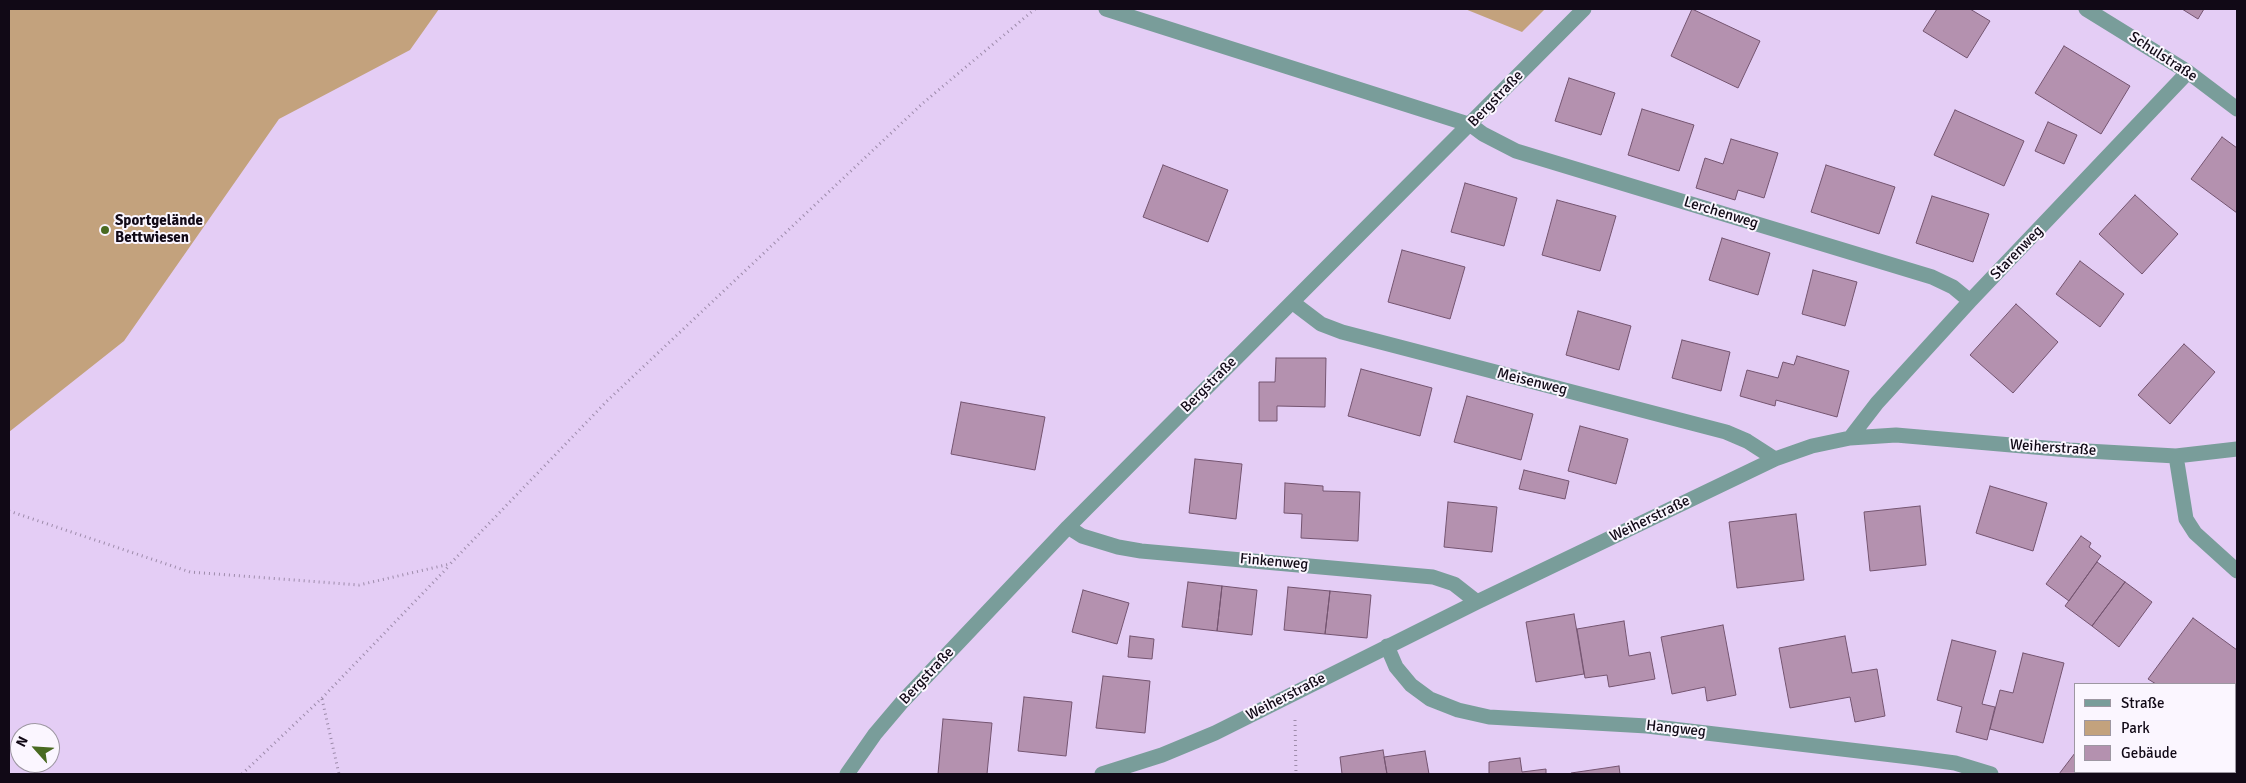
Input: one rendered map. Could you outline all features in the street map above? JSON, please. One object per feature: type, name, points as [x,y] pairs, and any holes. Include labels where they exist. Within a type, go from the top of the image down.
[{"type":"street","name":"Lerchenweg","points":[[1106,9],[1471,125],[1483,134],[1516,151],[1932,277],[1953,288],[1970,301]]},
{"type":"street","name":"Bergstraße","points":[[847,774],[875,734],[903,701],[1068,527],[1471,125],[1584,9]]},
{"type":"street","name":"Schulstraße","points":[[2086,9],[2188,72],[2237,109]]},
{"type":"street","name":"Starenweg","points":[[1850,438],[1877,403],[1970,301],[2188,72]]},
{"type":"street","name":"Meisenweg","points":[[1292,302],[1321,324],[1342,332],[1726,432],[1754,445],[1774,459]]},
{"type":"street","name":"Weiherstraße","points":[[1102,774],[1162,755],[1189,744],[1477,602],[1774,459],[1850,438],[1896,435],[2069,450],[2176,456],[2237,449]]},
{"type":"street","points":[[2176,456],[2186,519],[2195,533],[2237,571]]},
{"type":"street","name":"Finkenweg","points":[[1068,527],[1082,536],[1118,547],[1433,576],[1454,584],[1477,602]]},
{"type":"street","name":"Hangweg","points":[[1387,646],[1396,667],[1411,685],[1430,699],[1458,710],[1481,716],[1648,726],[1955,763],[1991,774]]},
{"type":"path","points":[[242,774],[322,698],[607,400],[923,103],[1035,9]]},
{"type":"path","points":[[9,511],[190,572],[359,585],[450,564]]},
{"type":"path","points":[[1295,692],[1296,774]]},
{"type":"path","points":[[322,698],[339,774]]},
{"type":"green space","name":"Sportgelände Bettwiesen","points":[[9,9],[439,9],[410,50],[279,119],[124,341],[9,432]]},
{"type":"green space","points":[[1465,9],[1545,9],[1522,32]]},
{"type":"building","points":[[1692,9],[1760,41],[1738,88],[1671,56]]},
{"type":"building","points":[[1937,9],[1970,9],[1990,21],[1967,58],[1923,31]]},
{"type":"building","points":[[2182,9],[2204,9],[2198,19]]},
{"type":"building","points":[[2064,46],[2130,86],[2101,134],[2035,93]]},
{"type":"building","points":[[1569,78],[1615,93],[1601,135],[1555,121]]},
{"type":"building","points":[[1642,109],[1694,125],[1679,171],[1628,155]]},
{"type":"building","points":[[1955,110],[2024,141],[2004,186],[1934,155]]},
{"type":"building","points":[[2048,122],[2077,135],[2064,164],[2035,151]]},
{"type":"building","points":[[2222,137],[2237,148],[2237,213],[2191,179]]},
{"type":"building","points":[[1731,139],[1778,153],[1764,198],[1738,190],[1735,200],[1696,188],[1705,158],[1723,164]]},
{"type":"building","points":[[1163,165],[1228,190],[1208,242],[1143,217]]},
{"type":"building","points":[[1826,165],[1895,187],[1879,234],[1811,212]]},
{"type":"building","points":[[1465,183],[1517,198],[1504,246],[1451,232]]},
{"type":"building","points":[[2135,195],[2178,234],[2142,274],[2099,234]]},
{"type":"building","points":[[1932,196],[1989,214],[1973,262],[1916,243]]},
{"type":"building","points":[[1557,200],[1616,216],[1600,271],[1542,255]]},
{"type":"building","points":[[1722,238],[1770,253],[1758,295],[1709,280]]},
{"type":"building","points":[[1402,250],[1465,267],[1450,319],[1388,302]]},
{"type":"building","points":[[2080,261],[2124,294],[2100,327],[2056,294]]},
{"type":"building","points":[[1813,270],[1857,282],[1845,326],[1802,314]]},
{"type":"building","points":[[2016,304],[2058,342],[2013,393],[1970,355]]},
{"type":"building","points":[[1578,311],[1631,326],[1619,370],[1566,355]]},
{"type":"building","points":[[1682,340],[1730,352],[1721,391],[1672,378]]},
{"type":"building","points":[[2184,344],[2215,372],[2170,424],[2138,395]]},
{"type":"building","points":[[1797,356],[1849,371],[1837,417],[1776,400],[1775,406],[1740,396],[1747,370],[1778,378],[1783,362],[1794,365]]},
{"type":"building","points":[[1276,358],[1326,358],[1325,407],[1277,406],[1277,421],[1259,421],[1259,382],[1275,382]]},
{"type":"building","points":[[1361,369],[1432,388],[1420,436],[1348,416]]},
{"type":"building","points":[[1467,396],[1533,414],[1521,460],[1454,442]]},
{"type":"building","points":[[961,402],[1045,417],[1035,470],[951,454]]},
{"type":"building","points":[[1580,426],[1628,439],[1616,484],[1568,471]]},
{"type":"building","points":[[1195,459],[1242,464],[1236,519],[1189,513]]},
{"type":"building","points":[[1524,470],[1569,481],[1565,499],[1519,489]]},
{"type":"building","points":[[1285,483],[1323,486],[1323,491],[1360,492],[1358,541],[1301,538],[1302,514],[1284,513]]},
{"type":"building","points":[[1990,486],[2047,503],[2033,551],[1976,533]]},
{"type":"building","points":[[1448,502],[1497,507],[1492,552],[1444,547]]},
{"type":"building","points":[[1920,506],[1926,565],[1870,571],[1864,512]]},
{"type":"building","points":[[1796,514],[1804,580],[1737,588],[1729,522]]},
{"type":"building","points":[[2081,536],[2091,543],[2089,547],[2101,556],[2069,601],[2046,584]]},
{"type":"building","points":[[2097,562],[2125,582],[2092,626],[2065,606]]},
{"type":"building","points":[[1188,582],[1222,586],[1217,631],[1182,627]]},
{"type":"building","points":[[2125,582],[2152,602],[2119,647],[2092,626]]},
{"type":"building","points":[[1222,586],[1257,590],[1252,635],[1217,631]]},
{"type":"building","points":[[1288,587],[1330,591],[1325,634],[1284,630]]},
{"type":"building","points":[[1083,590],[1129,603],[1117,644],[1072,632]]},
{"type":"building","points":[[1330,591],[1371,595],[1367,638],[1325,634]]},
{"type":"building","points":[[1574,614],[1584,674],[1536,682],[1526,622]]},
{"type":"building","points":[[2193,618],[2237,650],[2237,725],[2236,726],[2236,683],[2154,683],[2148,679]]},
{"type":"building","points":[[1624,621],[1629,656],[1650,652],[1655,679],[1609,687],[1607,675],[1585,678],[1577,629]]},
{"type":"building","points":[[1723,625],[1736,695],[1707,701],[1705,687],[1672,694],[1661,637]]},
{"type":"building","points":[[1130,636],[1154,639],[1152,659],[1128,657]]},
{"type":"building","points":[[1845,636],[1852,673],[1877,669],[1885,716],[1855,722],[1850,697],[1790,708],[1779,648]]},
{"type":"building","points":[[1952,640],[1996,651],[1982,704],[1995,707],[1987,740],[1956,732],[1962,707],[1937,700]]},
{"type":"building","points":[[2023,653],[2064,663],[2043,743],[1990,729],[2000,690],[2013,693]]},
{"type":"building","points":[[1103,676],[1150,681],[1145,733],[1096,728]]},
{"type":"building","points":[[1024,697],[1072,702],[1066,756],[1018,751]]},
{"type":"building","points":[[943,719],[992,723],[987,774],[938,774]]},
{"type":"building","points":[[1383,750],[1387,774],[1342,774],[1340,757]]},
{"type":"building","points":[[1425,751],[1429,774],[1387,774],[1384,757]]},
{"type":"building","points":[[2074,754],[2074,773],[2152,773],[2152,774],[2059,774]]},
{"type":"building","points":[[1520,758],[1522,772],[1546,769],[1546,774],[1489,774],[1489,762]]},
{"type":"building","points":[[1619,766],[1620,774],[1571,774],[1571,773]]},
{"type":"place","name":"Sportgelände Bettwiesen","points":[[105,230]]}]
